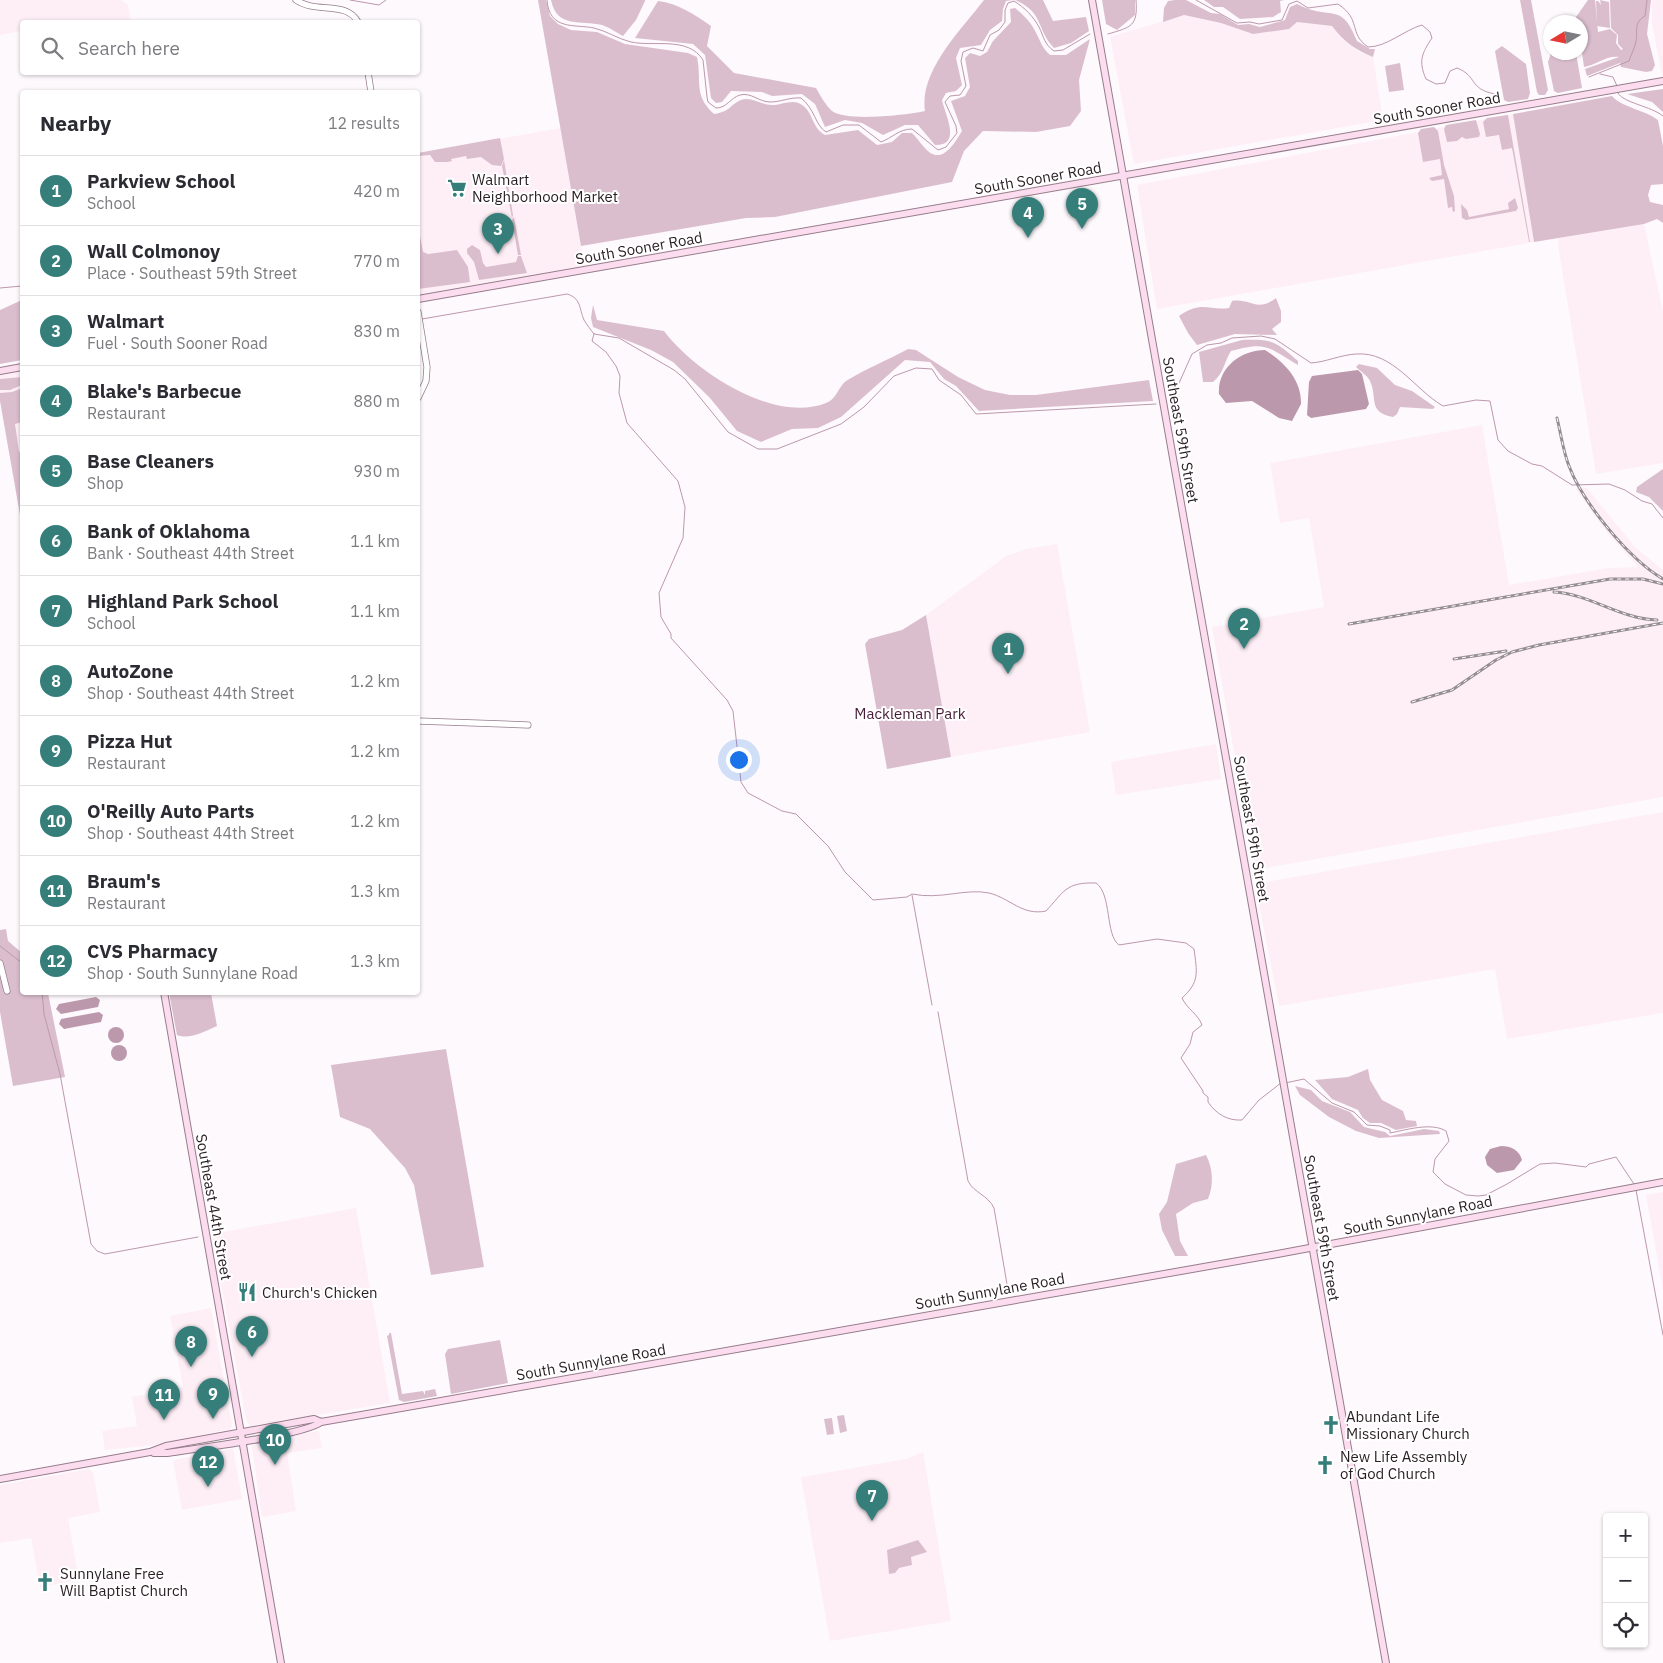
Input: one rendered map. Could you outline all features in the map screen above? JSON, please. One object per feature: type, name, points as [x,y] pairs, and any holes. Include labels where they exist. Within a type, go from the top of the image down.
[{"type":"main road","name":"Southeast 59th Street","points":[[1092,0],[1386,1663]]},
{"type":"main road","name":"South Sooner Road","points":[[420,299],[1663,81]]},
{"type":"main road","points":[[0,371],[20,367]]},
{"type":"main road","name":"Southeast 44th Street","points":[[165,995],[281,1663]]},
{"type":"main road","name":"South Sunnylane Road","points":[[150,1452],[167,1453],[315,1427],[321,1422],[1313,1247],[1663,1182]]},
{"type":"main road","name":"South Sunnylane Road","points":[[0,1479],[150,1452],[166,1446],[314,1419],[321,1422]]},
{"type":"street","points":[[296,0],[314,7],[336,6],[354,14],[357,20]]},
{"type":"street","points":[[368,75],[371,90]]},
{"type":"street","points":[[420,325],[428,374],[420,393]]},
{"type":"street","points":[[420,721],[528,725]]},
{"type":"street","points":[[0,963],[7,991]]},
{"type":"shaded area","points":[[0,0],[121,0],[128,5],[131,20],[20,20],[20,31],[0,35]]},
{"type":"shaded area","points":[[1652,0],[1663,0],[1663,80],[1652,24]]},
{"type":"shaded area","points":[[1184,15],[1221,23],[1253,34],[1297,22],[1332,26],[1342,39],[1359,52],[1373,57],[1383,120],[1134,164],[1110,37]]},
{"type":"shaded area","points":[[1513,114],[1534,242],[1157,309],[1137,185]]},
{"type":"shaded area","points":[[561,128],[585,270],[420,299],[420,153]]},
{"type":"shaded area","points":[[1644,224],[1663,312],[1663,463],[1596,474],[1558,246],[1559,238]]},
{"type":"shaded area","points":[[1265,350],[1285,366],[1298,387],[1301,395],[1301,404],[1292,421],[1279,418],[1252,401],[1226,403],[1219,394],[1222,376],[1232,362],[1247,353]]},
{"type":"shaded area","points":[[20,367],[20,454],[10,456],[0,396],[0,371]]},
{"type":"shaded area","points":[[1358,370],[1362,374],[1369,404],[1366,409],[1311,418],[1307,415],[1309,382],[1312,376]]},
{"type":"shaded area","points":[[1482,425],[1509,585],[1609,568],[1638,567],[1607,533],[1575,488],[1587,488],[1634,546],[1663,570],[1663,797],[1255,870],[1212,627],[1324,607],[1309,518],[1280,523],[1270,463]]},
{"type":"shaded area","points":[[1057,544],[1090,732],[951,757],[926,615],[1006,556],[1026,549]]},
{"type":"shaded area","points":[[1216,744],[1221,779],[1116,795],[1111,762]]},
{"type":"shaded area","points":[[1663,812],[1663,1013],[1507,1039],[1495,969],[1279,1006],[1255,884]]},
{"type":"shaded area","points":[[96,997],[100,1000],[98,1007],[61,1014],[56,1009],[59,1004]]},
{"type":"shaded area","points":[[99,1012],[103,1015],[101,1022],[64,1029],[59,1024],[61,1019]]},
{"type":"shaded area","points":[[116,1027],[122,1029],[124,1035],[122,1041],[116,1043],[110,1041],[108,1035],[110,1029]]},
{"type":"shaded area","points":[[119,1045],[125,1047],[127,1053],[125,1059],[119,1061],[113,1059],[111,1053],[113,1047]]},
{"type":"shaded area","points":[[1501,1146],[1514,1149],[1522,1160],[1514,1170],[1497,1173],[1487,1165],[1485,1157],[1490,1149]]},
{"type":"shaded area","points":[[1663,1192],[1663,1290],[1646,1195]]},
{"type":"shaded area","points":[[356,1208],[390,1403],[250,1426],[246,1420],[212,1234]]},
{"type":"shaded area","points":[[211,1308],[232,1426],[230,1429],[156,1445],[105,1450],[102,1431],[137,1426],[132,1397],[183,1387],[170,1316]]},
{"type":"shaded area","points":[[319,1431],[322,1448],[287,1453],[296,1511],[262,1517],[251,1441]]},
{"type":"shaded area","points":[[233,1449],[242,1499],[182,1510],[173,1460]]},
{"type":"shaded area","points":[[923,1452],[951,1621],[830,1641],[801,1477],[906,1459]]},
{"type":"shaded area","points":[[89,1469],[93,1472],[100,1512],[68,1518],[79,1580],[40,1587],[31,1538],[0,1543],[0,1485]]},
{"type":"green space","points":[[538,0],[546,0],[550,16],[558,24],[571,30],[597,32],[625,44],[688,53],[697,57],[701,94],[707,107],[714,114],[727,110],[737,102],[745,99],[772,105],[795,102],[806,108],[817,128],[825,135],[858,130],[877,145],[892,142],[902,133],[912,133],[934,155],[940,155],[949,150],[962,131],[951,101],[965,96],[970,87],[965,58],[970,53],[980,56],[987,52],[993,41],[1011,22],[1010,9],[1015,8],[1030,23],[1050,55],[1066,55],[1090,39],[1079,80],[1081,111],[1070,126],[1036,132],[983,131],[964,151],[952,182],[775,217],[746,218],[581,246]]},
{"type":"green space","points":[[551,0],[645,1],[636,20],[623,36],[602,25],[571,22],[564,19],[554,9]]},
{"type":"green space","points":[[984,0],[1013,0],[1006,1],[1002,21],[990,30],[981,45],[960,48],[956,58],[962,85],[956,91],[946,93],[942,100],[950,127],[950,134],[948,140],[943,144],[935,145],[918,125],[905,125],[883,135],[862,123],[845,120],[825,127],[815,104],[802,94],[772,96],[762,92],[731,91],[722,102],[716,103],[711,98],[705,55],[693,44],[635,38],[658,1],[665,2],[679,7],[711,26],[707,46],[734,73],[816,88],[830,109],[840,114],[877,117],[905,114],[925,111],[928,81],[935,66]]},
{"type":"green space","points":[[1015,0],[1043,0],[1053,21],[1086,17],[1089,31],[1071,43],[1054,48],[1048,41],[1039,21],[1031,10]]},
{"type":"green space","points":[[1102,0],[1135,0],[1135,15],[1117,30],[1106,24]]},
{"type":"green space","points":[[1186,0],[1211,13],[1220,14],[1238,25],[1249,24],[1260,27],[1285,20],[1290,7],[1297,4],[1319,12],[1334,14],[1346,20],[1357,41],[1370,49],[1375,49],[1373,57],[1350,44],[1332,26],[1297,22],[1289,29],[1253,34],[1221,23],[1184,15],[1163,22],[1164,8],[1168,1]]},
{"type":"green space","points":[[1204,0],[1284,0],[1280,1],[1281,12],[1273,17],[1240,19],[1223,7],[1214,7]]},
{"type":"green space","points":[[1520,0],[1531,0],[1548,90],[1545,95],[1539,95],[1537,92]]},
{"type":"green space","points":[[1588,0],[1595,0],[1598,32],[1610,29],[1617,35],[1616,43],[1621,50],[1623,49],[1618,44],[1618,35],[1611,28],[1610,0],[1651,0],[1647,34],[1655,65],[1652,71],[1646,72],[1621,67],[1620,63],[1587,76],[1585,69],[1619,57],[1610,57],[1584,67],[1583,60],[1588,60],[1588,15],[1577,15]]},
{"type":"green space","points":[[1600,0],[1609,2],[1610,28],[1597,26],[1596,1],[1601,5]]},
{"type":"green space","points":[[1502,46],[1526,64],[1530,93],[1528,99],[1508,102],[1504,100],[1495,51]]},
{"type":"green space","points":[[1549,60],[1577,60],[1582,88],[1558,93],[1554,91]]},
{"type":"green space","points":[[1400,63],[1404,90],[1389,92],[1385,66]]},
{"type":"green space","points":[[1663,89],[1663,112],[1652,102],[1627,94]]},
{"type":"green space","points":[[1612,96],[1621,103],[1658,120],[1663,146],[1663,184],[1651,185],[1648,195],[1650,202],[1663,205],[1663,223],[1657,219],[1644,224],[1534,242],[1513,114]]},
{"type":"green space","points":[[1508,115],[1530,242],[1512,148],[1502,150],[1499,135],[1486,137],[1483,122],[1487,118]]},
{"type":"green space","points":[[1476,120],[1480,134],[1479,137],[1466,139],[1462,137],[1457,141],[1447,142],[1444,129],[1446,125]]},
{"type":"green space","points":[[1434,127],[1438,131],[1444,165],[1454,196],[1455,211],[1453,212],[1452,207],[1448,208],[1444,179],[1432,181],[1429,178],[1442,175],[1440,159],[1423,162],[1418,133],[1421,129]]},
{"type":"green space","points":[[500,138],[504,159],[501,166],[492,165],[481,157],[467,159],[466,156],[451,159],[452,161],[448,162],[435,162],[430,155],[420,156],[420,153]]},
{"type":"green space","points":[[504,160],[513,215],[512,218],[502,166]]},
{"type":"green space","points":[[1515,198],[1518,208],[1516,211],[1466,220],[1462,218],[1461,204],[1467,210],[1469,217],[1509,209],[1508,203]]},
{"type":"green space","points":[[514,217],[521,255],[518,255],[512,220]]},
{"type":"green space","points":[[420,236],[423,252],[428,254],[457,250],[468,267],[470,282],[420,289]]},
{"type":"green space","points":[[472,245],[480,250],[486,267],[516,262],[518,256],[521,256],[527,273],[479,280],[474,262],[467,253],[467,249]]},
{"type":"green space","points":[[1276,298],[1281,311],[1281,322],[1272,329],[1277,335],[1235,334],[1197,345],[1179,316],[1199,307],[1229,308],[1232,301],[1244,301],[1258,305]]},
{"type":"green space","points":[[20,301],[20,360],[0,364],[0,310]]},
{"type":"green space","points":[[593,305],[597,320],[664,331],[677,346],[715,377],[737,390],[760,400],[783,406],[805,408],[826,403],[833,399],[846,381],[908,349],[916,350],[958,377],[985,390],[1010,395],[1036,395],[1149,380],[1153,401],[979,411],[956,386],[944,379],[930,362],[905,360],[841,417],[818,428],[792,429],[761,442],[737,431],[710,398],[673,362],[651,350],[593,327],[591,318]]},
{"type":"green space","points":[[1242,340],[1260,340],[1279,345],[1298,361],[1298,365],[1273,350],[1252,346],[1231,351],[1217,379],[1213,382],[1203,382],[1199,352]]},
{"type":"green space","points":[[1359,364],[1377,368],[1395,385],[1412,391],[1435,407],[1433,409],[1400,407],[1397,414],[1393,417],[1385,415],[1376,408],[1370,381],[1356,367]]},
{"type":"green space","points":[[20,377],[20,386],[10,390],[0,390],[0,379]]},
{"type":"green space","points":[[20,389],[20,423],[15,424],[20,452],[20,515],[0,401],[0,393]]},
{"type":"green space","points":[[1663,469],[1663,511],[1649,497],[1636,492],[1637,487]]},
{"type":"green space","name":"Mackleman Park","points":[[926,615],[951,757],[887,769],[865,644],[869,639],[902,630]]},
{"type":"green space","points":[[6,929],[8,941],[20,951],[20,995],[48,995],[65,1077],[13,1086],[0,1012],[0,930]]},
{"type":"green space","points":[[169,995],[211,995],[217,1026],[192,1036],[177,1035]]},
{"type":"green space","points":[[446,1049],[484,1267],[431,1275],[414,1185],[405,1168],[370,1129],[340,1117],[331,1065]]},
{"type":"green space","points":[[1368,1069],[1370,1080],[1382,1100],[1403,1111],[1406,1120],[1416,1121],[1417,1126],[1396,1130],[1381,1123],[1370,1123],[1363,1118],[1358,1110],[1332,1099],[1315,1080],[1348,1077]]},
{"type":"green space","points":[[1295,1086],[1311,1090],[1322,1101],[1350,1112],[1364,1127],[1385,1132],[1390,1136],[1424,1129],[1439,1131],[1440,1134],[1379,1138],[1356,1131],[1329,1117],[1300,1095]]},
{"type":"green space","points":[[1206,1155],[1212,1177],[1210,1194],[1208,1199],[1193,1203],[1176,1214],[1180,1241],[1188,1256],[1175,1256],[1162,1230],[1159,1214],[1167,1202],[1176,1164]]},
{"type":"green space","points":[[391,1333],[402,1394],[423,1391],[425,1395],[425,1391],[435,1389],[437,1396],[404,1402],[399,1400],[387,1336]]},
{"type":"green space","points":[[500,1340],[508,1383],[451,1394],[445,1354],[448,1349]]},
{"type":"green space","points":[[844,1415],[847,1431],[840,1433],[837,1416]]},
{"type":"green space","points":[[832,1418],[834,1434],[827,1435],[824,1419]]},
{"type":"green space","points":[[918,1540],[927,1552],[911,1557],[912,1565],[899,1568],[895,1573],[889,1574],[887,1550]]},
{"type":"waterway","points":[[350,0],[379,5],[386,0]]},
{"type":"waterway","points":[[547,0],[553,17],[564,24],[594,28],[631,42],[680,45],[697,53],[703,60],[708,102],[716,108],[720,108],[737,96],[744,94],[770,102],[801,98],[806,102],[819,125],[826,132],[843,125],[859,125],[881,142],[899,132],[912,129],[938,150],[946,147],[957,133],[956,126],[945,102],[950,96],[960,95],[966,86],[961,61],[963,52],[973,48],[983,51],[990,35],[999,30],[1005,22],[1005,10],[1008,3],[1014,1],[1028,12],[1039,27],[1046,43],[1054,51],[1063,50],[1090,34]]},
{"type":"waterway","points":[[1108,34],[1122,30],[1134,21],[1136,16],[1136,0]]},
{"type":"waterway","points":[[1196,0],[1237,23],[1250,22],[1259,24],[1282,20],[1289,4],[1297,1],[1308,8],[1338,4],[1350,16],[1358,37],[1368,47],[1382,44],[1422,25],[1430,32],[1432,38],[1422,57],[1422,67],[1426,79],[1436,84],[1445,83],[1450,71],[1457,68],[1464,71],[1481,89],[1495,94]]},
{"type":"waterway","points":[[1589,77],[1629,61],[1635,44],[1637,24],[1645,16],[1647,0]]},
{"type":"waterway","points":[[1600,74],[1613,77],[1617,86]]},
{"type":"waterway","points":[[1618,93],[1625,99],[1663,116]]},
{"type":"waterway","points":[[0,288],[20,286]]},
{"type":"waterway","points":[[422,319],[567,294],[575,298],[584,320],[594,334],[619,338],[674,370],[685,379],[728,432],[758,449],[777,449],[841,424],[864,407],[894,376],[916,368],[932,369],[939,380],[961,395],[976,414],[1156,404]]},
{"type":"waterway","points":[[594,334],[592,341],[606,352],[616,366],[620,376],[619,393],[627,423],[678,481],[685,507],[683,538],[659,593],[661,617],[671,634],[671,638],[727,700],[733,711],[741,782],[748,793],[782,811],[796,814],[828,846],[845,872],[873,900],[907,897],[912,894],[933,896],[980,892],[996,895],[1023,909],[1038,912],[1046,911],[1071,886],[1096,883],[1101,888],[1104,896],[1112,933],[1119,945],[1157,939],[1186,943],[1194,949],[1196,976],[1192,987],[1182,998],[1202,1025],[1193,1032],[1190,1044],[1181,1058],[1203,1093],[1208,1097],[1208,1102],[1211,1106],[1227,1118],[1242,1120],[1259,1100],[1281,1083]]},
{"type":"waterway","points":[[1171,401],[1192,354],[1207,345],[1221,343],[1232,338],[1261,336],[1275,339],[1311,363],[1356,354],[1369,355],[1392,365],[1443,406],[1476,400],[1490,401],[1498,440],[1508,451],[1532,464],[1542,466],[1572,485],[1609,484],[1625,490],[1642,501],[1652,504],[1663,518]]},
{"type":"waterway","points":[[912,895],[932,1005]]},
{"type":"waterway","points":[[0,946],[20,961]]},
{"type":"waterway","points":[[42,995],[44,1014],[60,1074],[91,1244],[97,1251],[105,1254],[198,1237]]},
{"type":"waterway","points":[[938,1012],[968,1181],[994,1208],[1008,1290]]},
{"type":"waterway","points":[[1285,1083],[1304,1079],[1332,1103],[1354,1112],[1367,1125],[1380,1126],[1390,1130],[1390,1133],[1426,1127],[1440,1128],[1446,1131],[1449,1141],[1435,1159],[1433,1172],[1445,1184],[1466,1195],[1486,1195],[1540,1164],[1555,1163],[1586,1167],[1589,1164],[1616,1157],[1634,1184]]},
{"type":"waterway","points":[[1636,1190],[1663,1335]]},
{"type":"railway","points":[[1557,418],[1567,460],[1576,481],[1596,513],[1608,529],[1636,558],[1663,579]]},
{"type":"railway","points":[[1349,624],[1610,579],[1643,579],[1663,584]]},
{"type":"railway","points":[[1554,592],[1580,597],[1643,619],[1657,620]]},
{"type":"railway","points":[[1412,702],[1452,690],[1496,660],[1512,652],[1539,645],[1663,623]]},
{"type":"railway","points":[[1454,659],[1506,651]]},
{"type":"place","name":"Walmart Neighborhood Market","points":[[457,188]]},
{"type":"place","name":"Base Cleaners","points":[[1082,229]]},
{"type":"place","name":"Blake's Barbecue","points":[[1028,238]]},
{"type":"place","name":"Walmart","points":[[498,254]]},
{"type":"place","name":"Wall Colmonoy","points":[[1244,649]]},
{"type":"place","name":"Parkview School","points":[[1008,674]]},
{"type":"place","name":"Church's Chicken","points":[[247,1292]]},
{"type":"place","name":"Bank of Oklahoma","points":[[252,1357]]},
{"type":"place","name":"AutoZone","points":[[191,1367]]},
{"type":"place","name":"Pizza Hut","points":[[213,1419]]},
{"type":"place","name":"Braum's","points":[[164,1420]]},
{"type":"place","name":"Abundant Life Missionary Church","points":[[1331,1425]]},
{"type":"place","name":"O'Reilly Auto Parts","points":[[275,1465]]},
{"type":"place","name":"New Life Assembly of God Church","points":[[1325,1465]]},
{"type":"place","name":"CVS Pharmacy","points":[[208,1487]]},
{"type":"place","name":"Highland Park School","points":[[872,1521]]},
{"type":"place","name":"Sunnylane Free Will Baptist Church","points":[[45,1582]]}]
